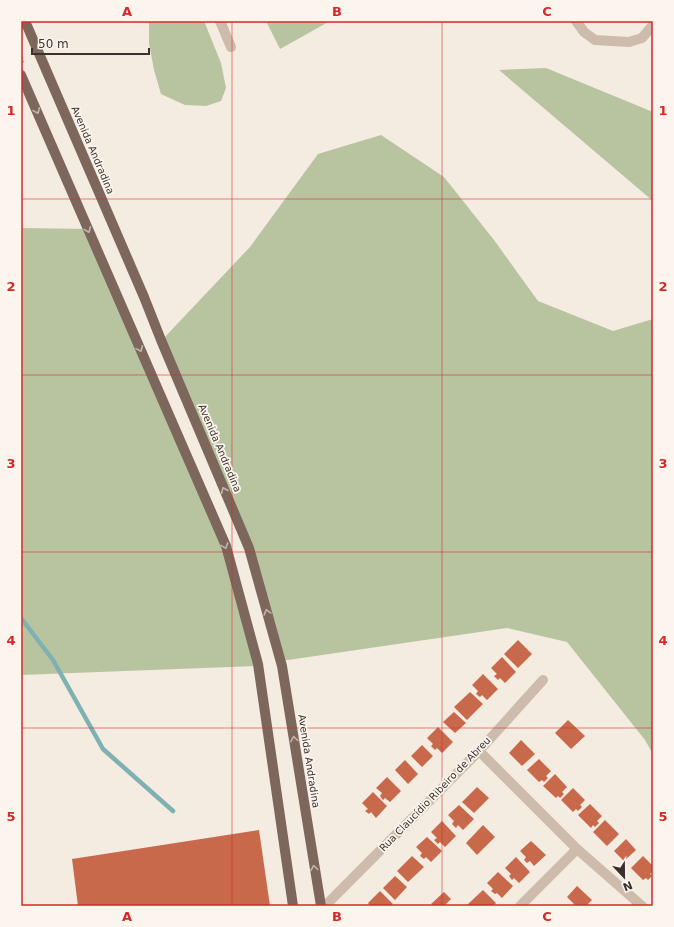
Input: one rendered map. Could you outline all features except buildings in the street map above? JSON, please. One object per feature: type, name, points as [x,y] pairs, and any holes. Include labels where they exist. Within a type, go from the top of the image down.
[{"type":"main road","name":"Avenida Andradina","points":[[25,21],[141,290],[249,548],[282,666],[321,906]]},
{"type":"main road","points":[[21,75],[226,546],[258,664],[293,906]]},
{"type":"street","points":[[220,21],[231,47]]},
{"type":"street","points":[[576,21],[584,32],[595,40],[629,42],[642,38],[653,25]]},
{"type":"street","name":"Rua Claucídio Ribeiro de Abreu","points":[[325,906],[478,751],[543,680]]},
{"type":"street","points":[[478,751],[576,849],[642,906]]},
{"type":"street","points":[[520,906],[576,849]]},
{"type":"green space","points":[[149,21],[204,21],[221,63],[226,88],[221,101],[206,106],[185,105],[161,94],[154,70],[149,43]]},
{"type":"green space","points":[[266,21],[330,21],[280,49]]},
{"type":"green space","points":[[546,68],[653,112],[653,201],[499,70]]},
{"type":"green space","points":[[381,135],[444,177],[494,240],[538,301],[613,331],[653,319],[653,754],[645,740],[567,642],[507,628],[281,661],[251,548],[162,340],[250,247],[318,154]]},
{"type":"green space","points":[[21,228],[88,229],[225,547],[257,666],[21,675]]},
{"type":"waterway","points":[[21,618],[53,660],[103,749],[173,811]]}]
